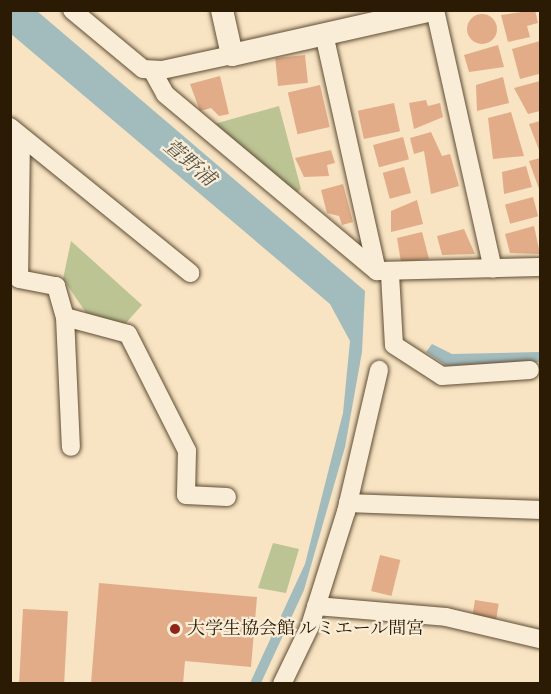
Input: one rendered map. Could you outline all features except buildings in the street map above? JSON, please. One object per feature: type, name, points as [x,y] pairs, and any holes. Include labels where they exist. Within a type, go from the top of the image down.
[{"type":"street","points":[[72,10],[142,69],[153,72],[433,10],[493,269]]},
{"type":"street","points":[[222,10],[232,55]]},
{"type":"street","points":[[324,34],[383,272],[394,345],[442,376],[530,370]]},
{"type":"street","points":[[153,72],[165,94],[383,272],[540,267]]},
{"type":"street","points":[[16,133],[190,273]]},
{"type":"street","points":[[16,133],[19,279],[56,286],[65,317],[71,447]]},
{"type":"street","points":[[65,317],[128,334],[187,451],[186,495],[227,497]]},
{"type":"street","points":[[282,684],[316,606],[348,503],[379,370]]},
{"type":"street","points":[[348,503],[540,510]]},
{"type":"street","points":[[316,606],[446,618],[540,639]]},
{"type":"green space","points":[[279,106],[301,189],[295,194],[214,124]]},
{"type":"green space","points":[[71,241],[142,305],[125,324],[87,314],[63,279]]},
{"type":"green space","points":[[273,543],[299,549],[286,593],[258,588]]},
{"type":"water","name":"萱野浦","points":[[10,11],[37,11],[365,291],[362,352],[345,447],[304,590],[261,683],[250,683],[305,564],[343,413],[350,341],[330,304],[11,34]]},
{"type":"water","points":[[432,344],[452,354],[540,352],[540,362],[447,366],[426,352]]},
{"type":"place","name":"大学生協会館 ルミエール間宮","points":[[175,629]]}]
